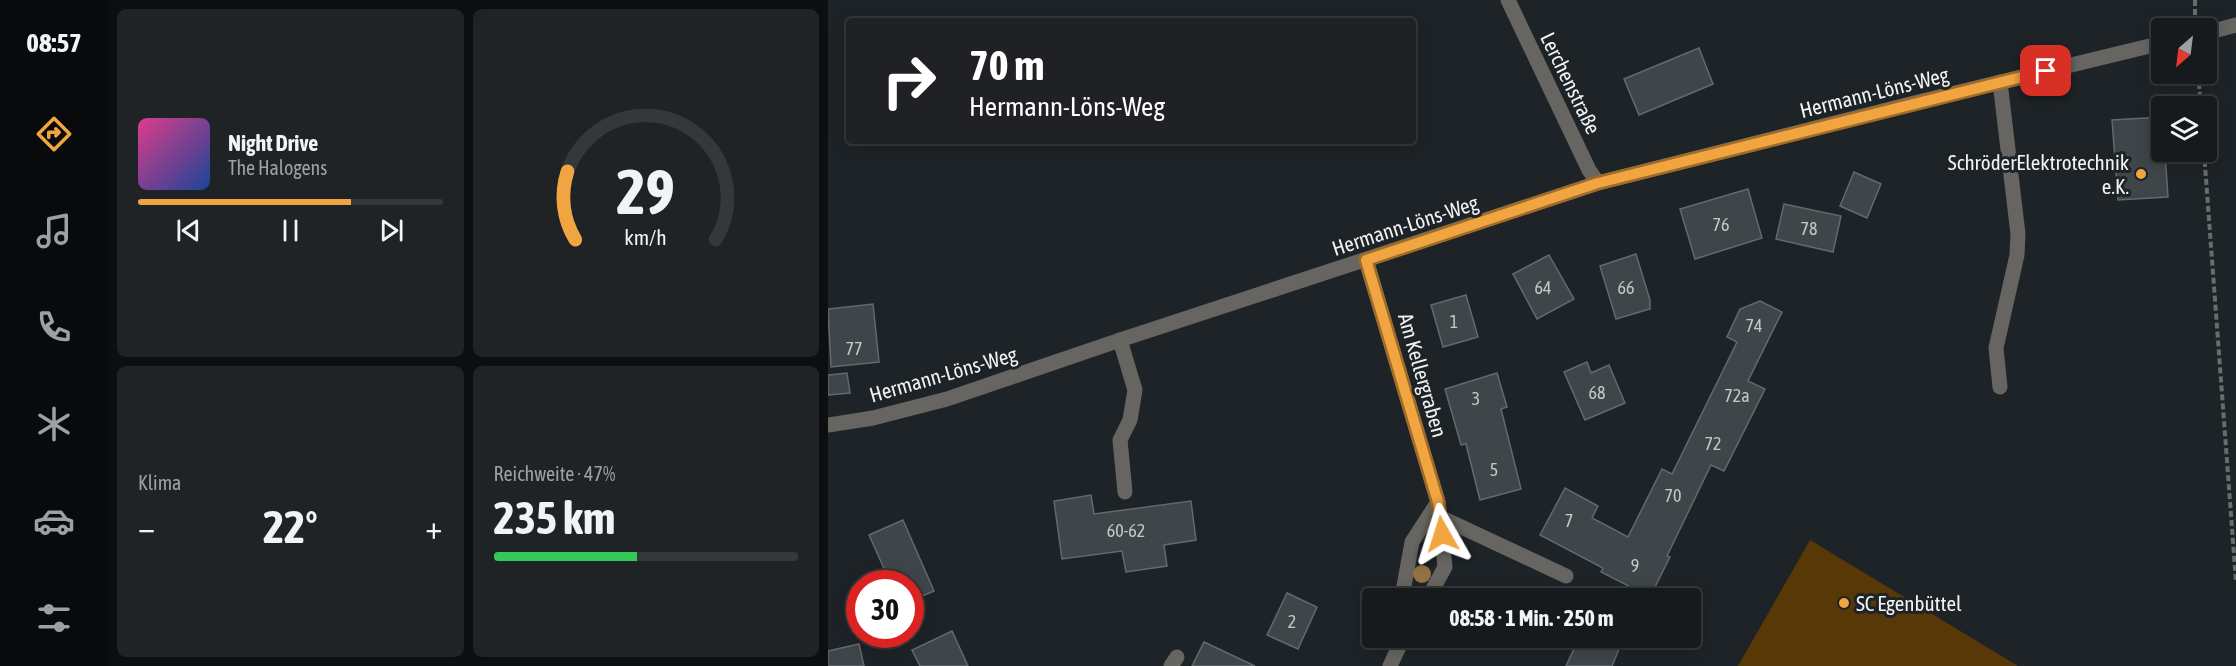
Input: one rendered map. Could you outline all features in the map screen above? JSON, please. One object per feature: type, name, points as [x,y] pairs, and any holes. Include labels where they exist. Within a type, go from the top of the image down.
[{"type":"street","name":"Lerchenstraße","points":[[1508,0],[1589,170],[1598,183]]},
{"type":"street","points":[[2217,30],[2236,26]]},
{"type":"street","name":"Hermann-Löns-Weg","points":[[828,425],[873,418],[947,399],[1598,183],[2151,46]]},
{"type":"street","points":[[2000,82],[2018,234],[2017,255],[1996,348],[2000,387]]},
{"type":"street","name":"Am Kellergraben","points":[[1366,260],[1439,509],[1445,567],[1433,588]]},
{"type":"street","points":[[1120,340],[1135,390],[1130,420],[1120,440],[1125,492]]},
{"type":"street","points":[[1404,588],[1412,543],[1439,509],[1566,576]]},
{"type":"street","points":[[1390,666],[1398,648]]},
{"type":"path","points":[[2205,162],[2236,582]]},
{"type":"shaded area","name":"SC Egenbüttel","points":[[1810,540],[2018,666],[1738,666]]},
{"type":"building","points":[[1699,48],[1713,84],[1639,115],[1624,79]]},
{"type":"building","name":"SchröderElektrotechnik e.K.","points":[[2151,118],[2151,162],[2166,162],[2168,197],[2118,200],[2112,120]]},
{"type":"building","points":[[1854,172],[1881,184],[1867,218],[1840,206]]},
{"type":"building","points":[[1748,189],[1762,238],[1695,259],[1680,209]]},
{"type":"building","points":[[1784,204],[1841,216],[1833,252],[1776,239]]},
{"type":"building","points":[[1636,254],[1650,300],[1650,309],[1616,319],[1600,266]]},
{"type":"building","points":[[1549,255],[1574,299],[1537,319],[1513,274]]},
{"type":"building","points":[[1466,295],[1478,337],[1443,347],[1431,305]]},
{"type":"building","points":[[1760,301],[1782,312],[1748,381],[1765,389],[1724,471],[1711,465],[1667,556],[1670,557],[1654,588],[1632,588],[1601,572],[1603,568],[1540,535],[1565,488],[1598,506],[1592,518],[1628,537],[1662,469],[1672,474],[1737,342],[1727,337],[1740,309]]},
{"type":"building","points":[[873,304],[879,362],[831,367],[828,309]]},
{"type":"building","points":[[1587,362],[1591,373],[1609,365],[1625,403],[1585,420],[1564,372]]},
{"type":"building","points":[[847,373],[850,393],[828,395],[828,375]]},
{"type":"building","points":[[1497,373],[1507,407],[1501,409],[1521,489],[1480,500],[1466,444],[1461,445],[1445,389]]},
{"type":"building","points":[[1091,495],[1094,514],[1191,501],[1196,540],[1164,545],[1167,566],[1126,572],[1122,551],[1062,559],[1054,501]]},
{"type":"building","points":[[903,520],[934,591],[924,595],[924,570],[885,570],[869,535]]},
{"type":"building","points":[[1287,593],[1317,607],[1298,649],[1267,635]]},
{"type":"building","points":[[952,631],[968,666],[920,666],[912,650],[924,648],[924,644]]},
{"type":"building","points":[[1204,642],[1255,666],[1192,666]]},
{"type":"building","points":[[846,647],[860,648],[864,666],[828,666],[828,651]]},
{"type":"building","points":[[1574,648],[1620,648],[1612,666],[1566,666]]},
{"type":"place","name":"SchröderElektrotechnik e.K.","points":[[2141,174]]},
{"type":"place","name":"SC Egenbüttel","points":[[1844,603]]},
{"type":"route","points":[[1442,534],[1438,502],[1366,260],[1598,183],[2046,71]]}]
